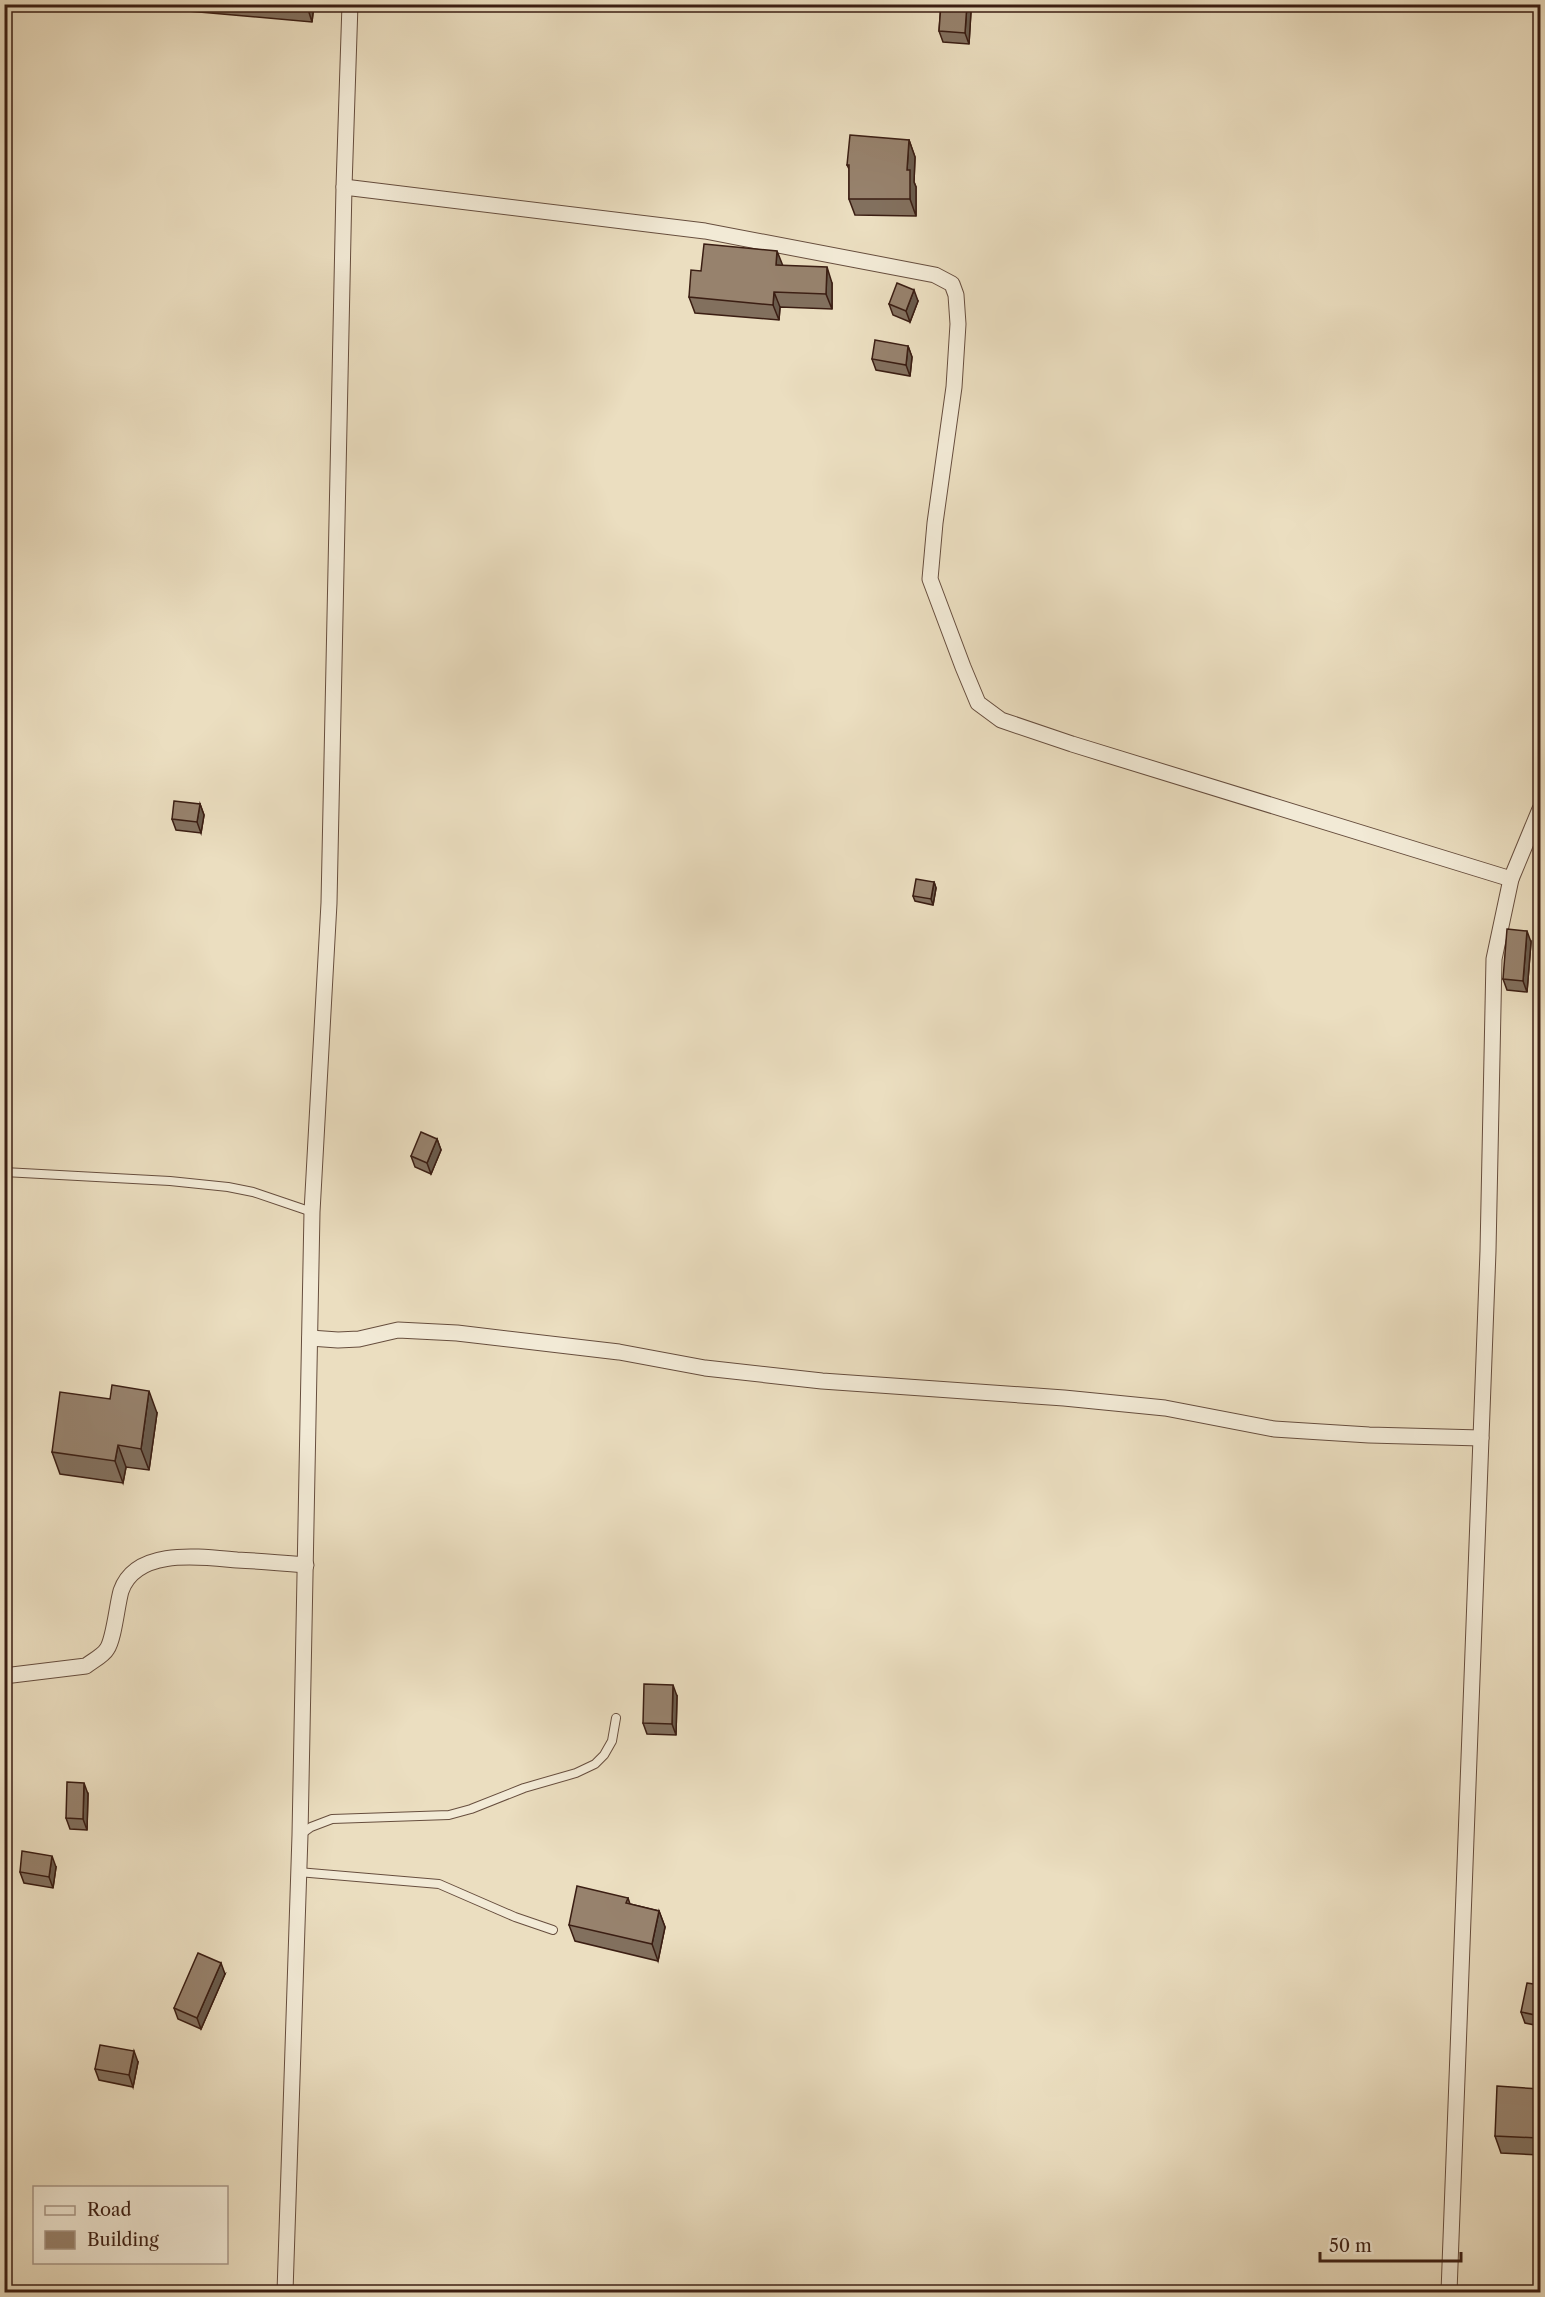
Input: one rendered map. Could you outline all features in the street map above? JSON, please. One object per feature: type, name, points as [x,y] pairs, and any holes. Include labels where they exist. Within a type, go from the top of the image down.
[{"type":"street","points":[[285,2292],[300,1835],[312,1212],[329,903],[350,4]]},
{"type":"street","points":[[344,188],[705,231],[935,275],[952,284],[956,295],[958,324],[954,387],[935,523],[930,579],[978,703],[1001,720],[1060,740],[1511,879]]},
{"type":"street","points":[[1449,2292],[1488,1251],[1494,959],[1511,879],[1540,809]]},
{"type":"street","points":[[310,1338],[359,1339],[398,1330],[457,1333],[607,1351],[705,1368],[822,1381],[1064,1398],[1165,1408],[1274,1429],[1370,1435],[1481,1438]]},
{"type":"street","points":[[4,1676],[86,1666],[97,1658],[107,1649],[122,1588],[136,1571],[152,1562],[190,1556],[306,1565]]},
{"type":"lane","points":[[4,1172],[170,1181],[228,1187],[254,1192],[312,1212]]},
{"type":"lane","points":[[300,1835],[311,1827],[332,1819],[449,1815],[471,1809],[524,1788],[576,1773],[595,1764],[604,1755],[612,1741],[616,1718]]},
{"type":"lane","points":[[298,1872],[439,1884],[515,1917],[553,1930]]},
{"type":"building","points":[[941,4],[967,4],[965,33],[939,31]]},
{"type":"building","points":[[850,135],[909,140],[907,170],[910,170],[910,199],[849,199],[849,165],[847,165]]},
{"type":"building","points":[[704,244],[777,251],[776,265],[827,267],[826,294],[774,292],[773,305],[689,297],[691,270],[701,271]]},
{"type":"building","points":[[897,283],[914,290],[906,311],[889,304]]},
{"type":"building","points":[[875,340],[908,346],[906,365],[872,359]]},
{"type":"building","points":[[174,801],[200,804],[197,822],[172,819]]},
{"type":"building","points":[[916,879],[934,882],[931,899],[913,896]]},
{"type":"building","points":[[1507,929],[1527,931],[1523,981],[1503,979]]},
{"type":"building","points":[[421,1132],[437,1139],[427,1163],[411,1156]]},
{"type":"building","points":[[112,1385],[149,1391],[141,1449],[118,1445],[115,1461],[52,1452],[60,1392],[110,1399]]},
{"type":"building","points":[[644,1684],[673,1685],[672,1724],[643,1723]]},
{"type":"building","points":[[67,1782],[84,1783],[83,1819],[66,1818]]},
{"type":"building","points":[[22,1851],[52,1856],[49,1877],[20,1872]]},
{"type":"building","points":[[577,1886],[628,1898],[626,1903],[659,1911],[652,1944],[569,1925]]},
{"type":"building","points":[[198,1953],[221,1963],[197,2018],[174,2008]]},
{"type":"building","points":[[1527,1983],[1540,1985],[1540,2016],[1521,2012]]},
{"type":"building","points":[[100,2045],[134,2051],[129,2075],[95,2069]]},
{"type":"building","points":[[1497,2086],[1540,2089],[1538,2138],[1495,2136]]}]
